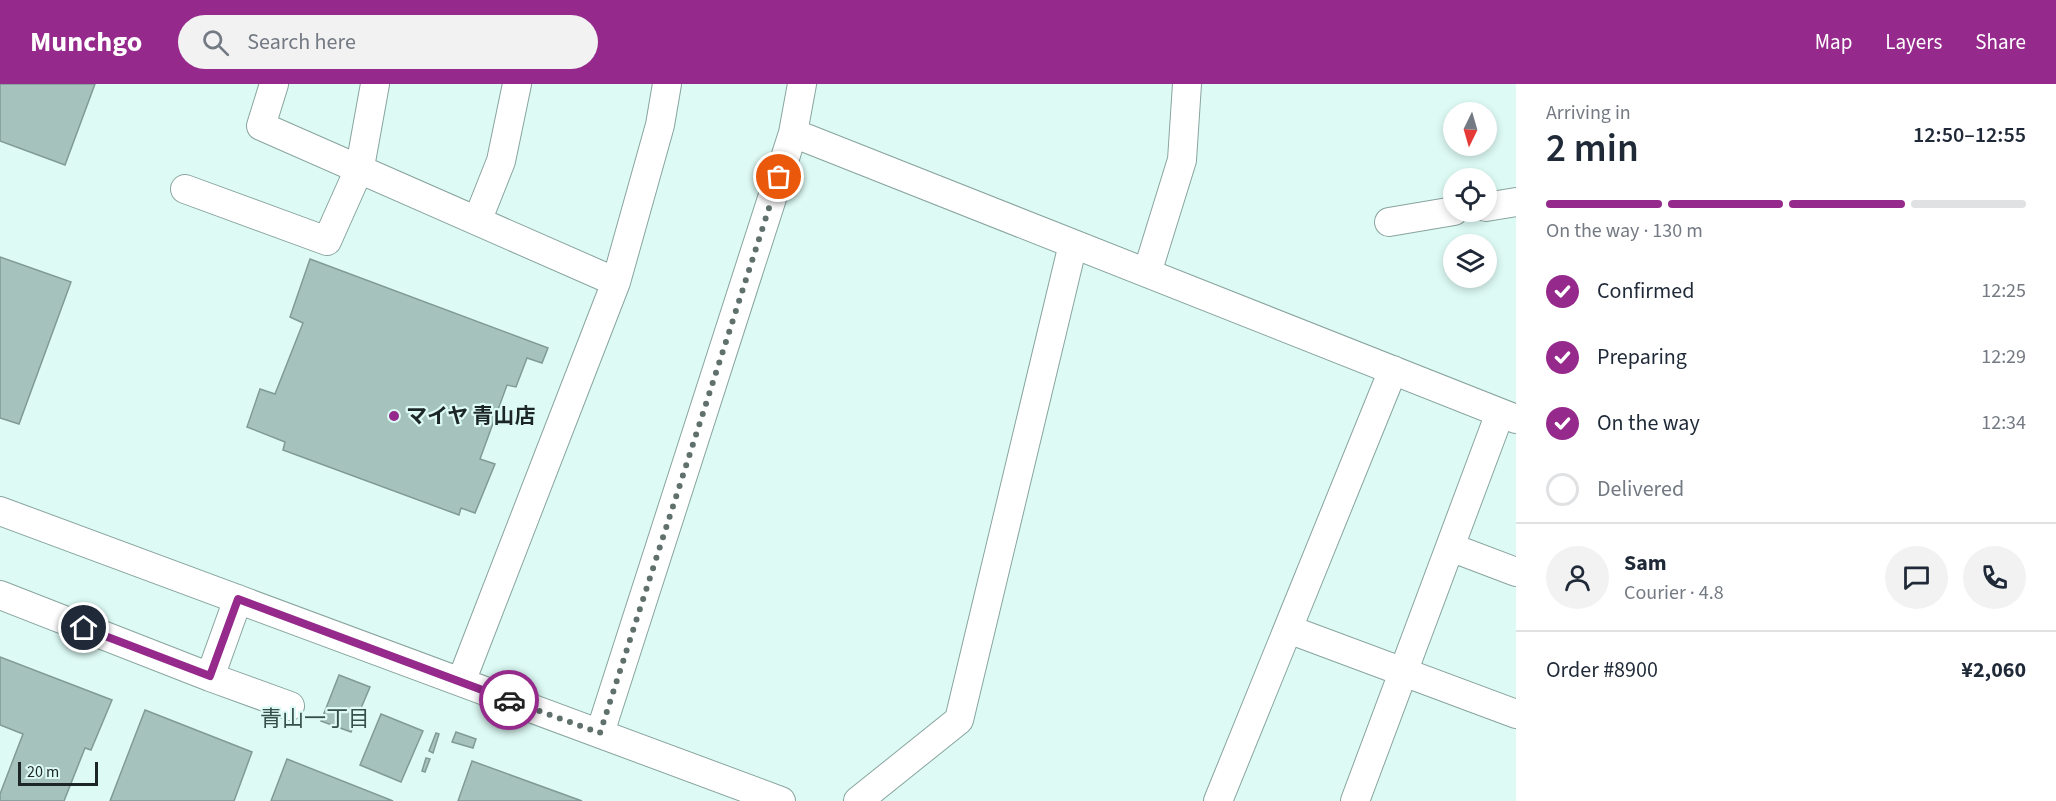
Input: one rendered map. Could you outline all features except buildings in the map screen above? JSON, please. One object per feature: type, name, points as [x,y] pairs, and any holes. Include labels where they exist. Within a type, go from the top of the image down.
[{"type":"street","points":[[274,84],[261,126],[360,167],[616,282]]},
{"type":"street","points":[[185,189],[327,241],[360,167],[375,84]]},
{"type":"street","points":[[478,219],[501,161],[517,84]]},
{"type":"street","points":[[461,682],[616,282],[660,125],[667,84]]},
{"type":"street","points":[[600,733],[793,133],[802,84]]},
{"type":"street","points":[[1147,273],[1182,160],[1187,84]]},
{"type":"street","points":[[793,133],[1508,416],[1450,547],[1355,801]]},
{"type":"street","points":[[1497,205],[1516,202]]},
{"type":"street","points":[[1389,222],[1443,213]]},
{"type":"street","points":[[858,801],[959,720],[1073,244]]},
{"type":"street","points":[[1218,801],[1393,370]]},
{"type":"street","points":[[0,511],[781,801]]},
{"type":"street","points":[[1450,547],[1516,572]]},
{"type":"street","points":[[0,595],[290,706]]},
{"type":"street","points":[[210,676],[238,599]]},
{"type":"street","points":[[1287,629],[1402,674],[1516,714]]},
{"type":"way so far","points":[[509,700],[600,733],[779,177]]},
{"type":"place","name":"マイヤ 青山店","points":[[394,416]]},
{"type":"district","name":"青山一丁目","points":[[315,719]]},
{"type":"route","points":[[84,628],[210,676],[238,599],[509,700]]}]
